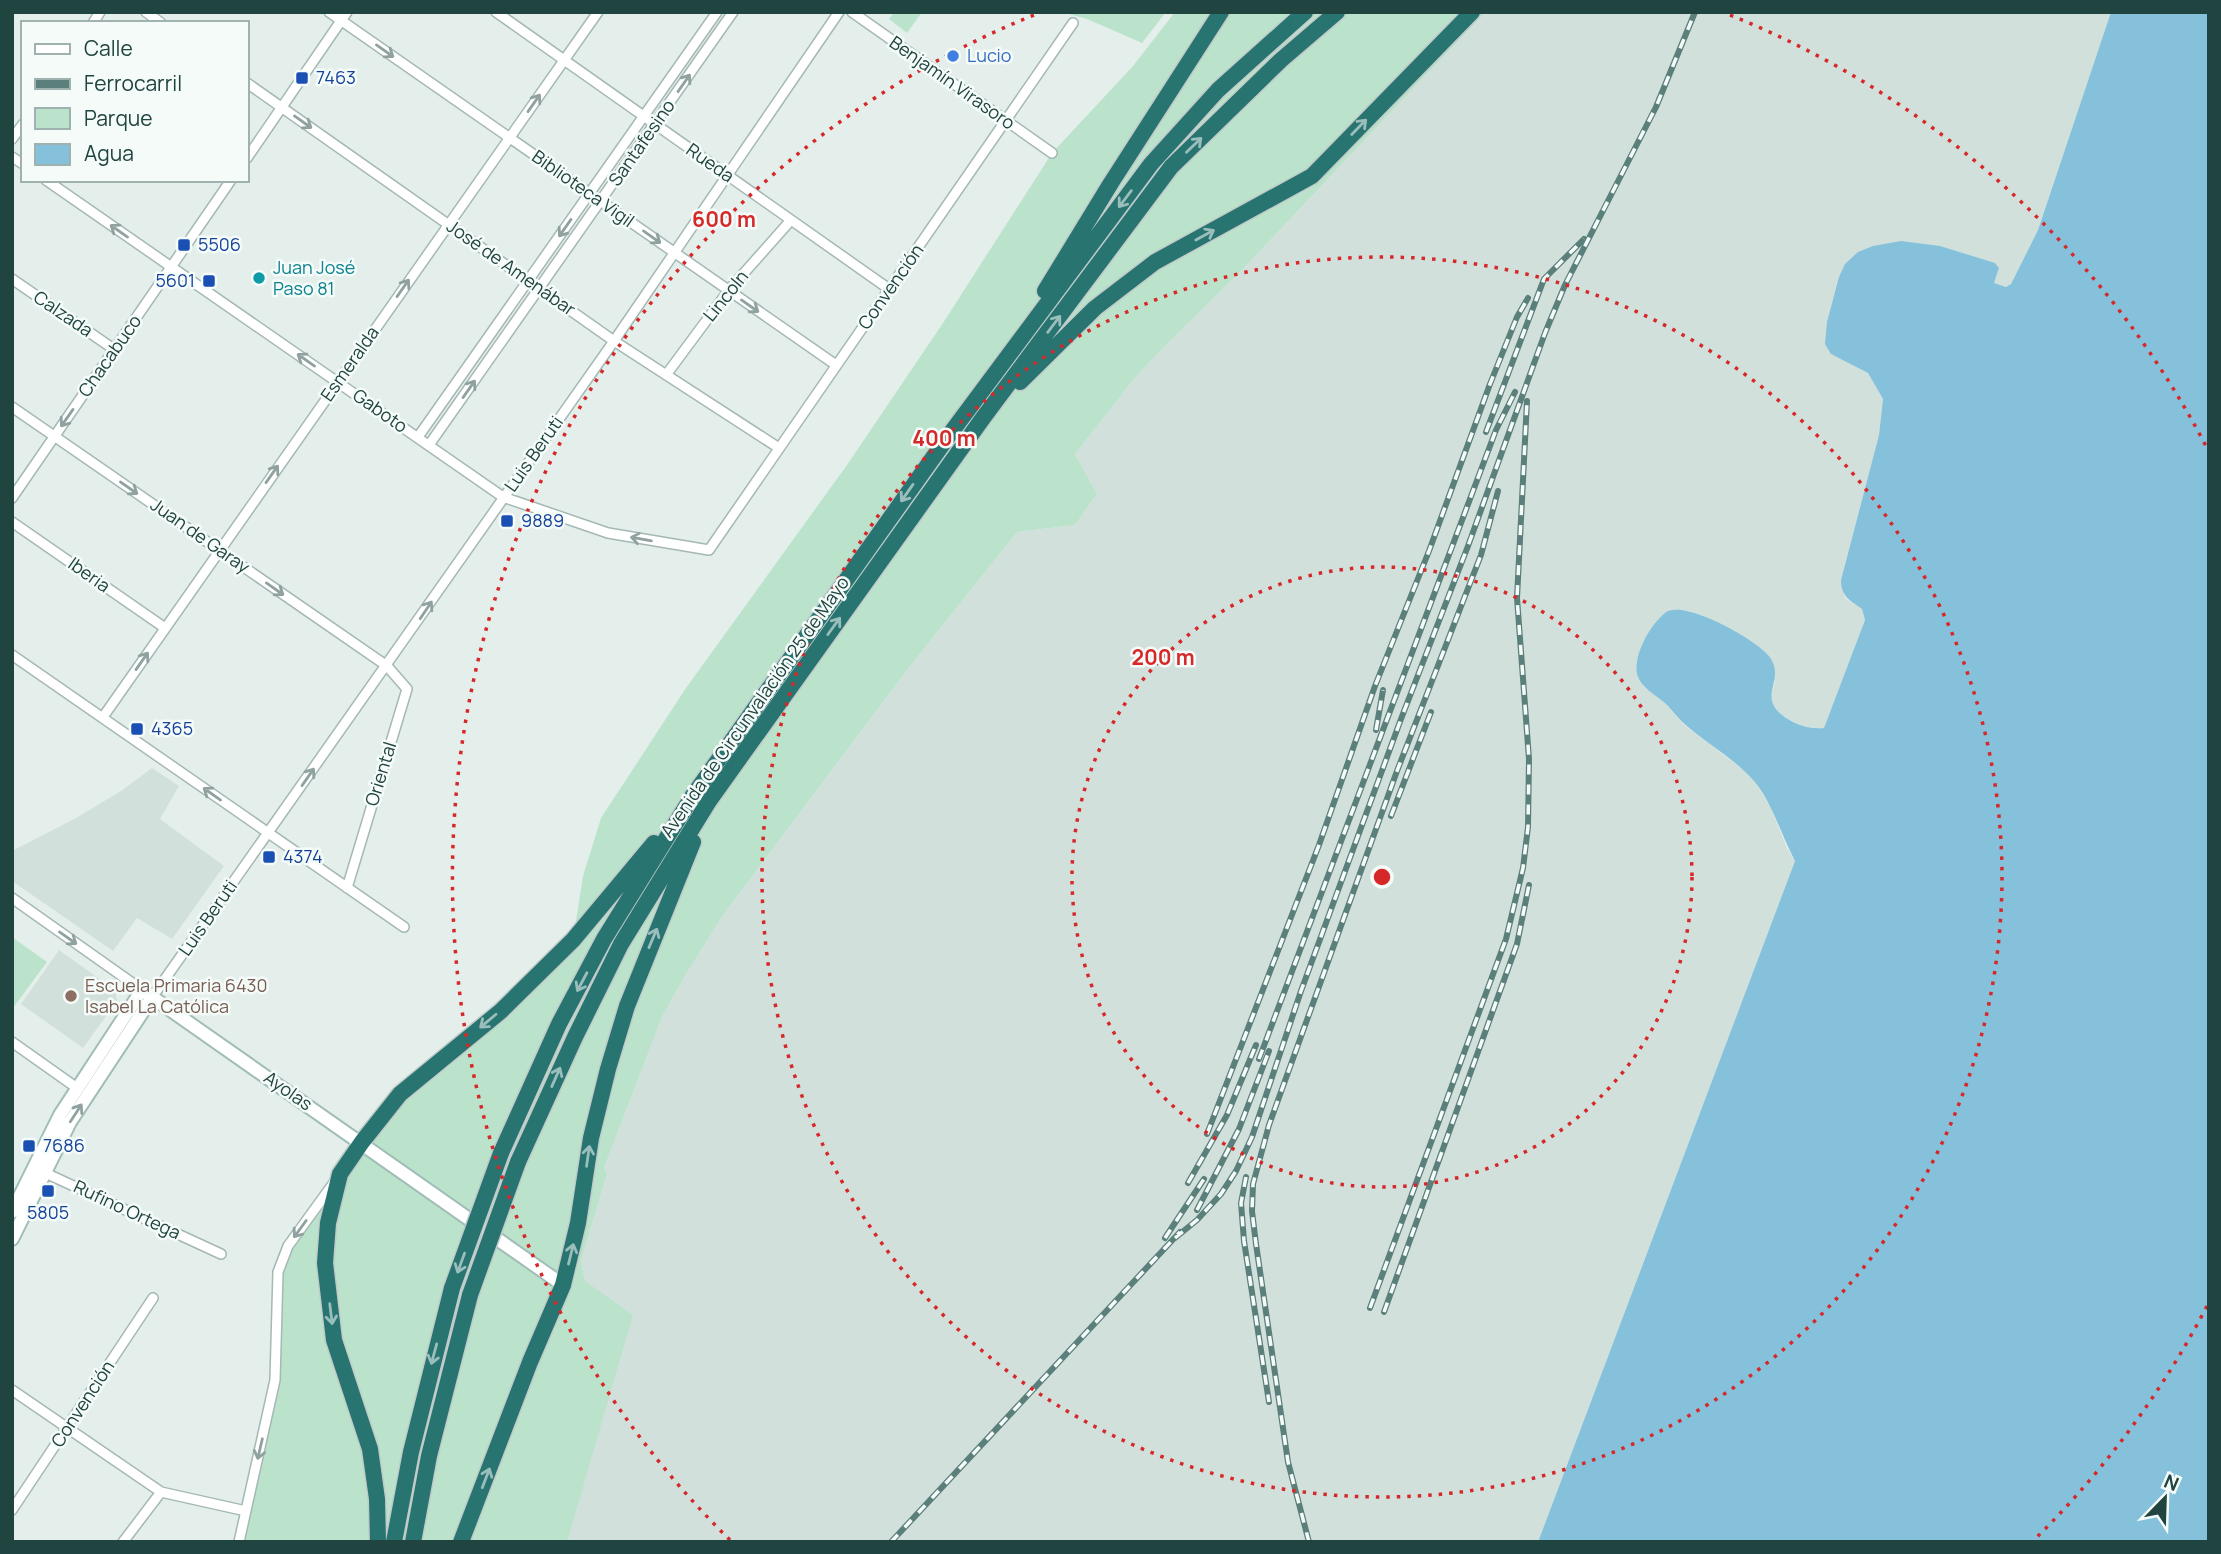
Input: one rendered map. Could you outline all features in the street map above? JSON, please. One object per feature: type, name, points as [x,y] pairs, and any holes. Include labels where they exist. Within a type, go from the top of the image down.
[{"type":"highway","points":[[990,380],[1111,183],[1221,12]]},
{"type":"highway","name":"Avenida de Circunvalación 25 de Mayo","points":[[394,1542],[414,1439],[452,1288],[501,1153],[559,1024],[598,951],[692,797],[939,449],[1151,164],[1218,90],[1305,12]]},
{"type":"highway","name":"Avenida de Circunvalación 25 de Mayo","points":[[413,1542],[429,1457],[470,1295],[518,1162],[621,944],[709,802],[983,418],[1171,167],[1281,60],[1337,12]]},
{"type":"highway","points":[[983,418],[1095,308],[1155,262],[1312,176],[1472,12]]},
{"type":"highway","points":[[378,1542],[377,1499],[370,1449],[334,1340],[325,1263],[328,1223],[340,1174],[400,1094],[500,1011],[573,940],[692,797]]},
{"type":"highway","points":[[461,1542],[563,1284],[578,1223],[591,1138],[627,1006],[709,802]]},
{"type":"street","name":"Biblioteca Vigil","points":[[329,12],[836,365]]},
{"type":"street","points":[[248,157],[347,12]]},
{"type":"street","name":"Rueda","points":[[496,12],[889,289]]},
{"type":"street","name":"Esmeralda","points":[[103,717],[598,12]]},
{"type":"street","name":"Santafesino","points":[[418,437],[717,12]]},
{"type":"street","name":"Santafesino","points":[[429,445],[733,12]]},
{"type":"street","name":"Luis Beruti","points":[[148,993],[268,833],[387,666],[839,12]]},
{"type":"street","name":"Benjamín Virasoro","points":[[852,12],[1052,153]]},
{"type":"street","name":"Convención","points":[[709,550],[1073,23]]},
{"type":"street","name":"José de Amenábar","points":[[248,84],[614,341],[779,448]]},
{"type":"street","name":"Gaboto","points":[[49,182],[503,497],[608,533],[709,550]]},
{"type":"street","name":"Chacabuco","points":[[12,498],[230,182]]},
{"type":"street","name":"Lincoln","points":[[666,375],[729,290],[792,220]]},
{"type":"street","name":"Calzada","points":[[12,279],[115,349]]},
{"type":"street","name":"Juan de Garay","points":[[12,407],[387,666]]},
{"type":"street","name":"Iberia","points":[[12,522],[165,628]]},
{"type":"street","points":[[12,655],[404,927]]},
{"type":"street","name":"Oriental","points":[[347,888],[407,689],[387,666]]},
{"type":"street","name":"Ayolas","points":[[12,898],[563,1284]]},
{"type":"street","points":[[12,1240],[60,1115],[148,993]]},
{"type":"street","points":[[12,1212],[148,993]]},
{"type":"street","points":[[12,1042],[77,1088]]},
{"type":"street","name":"Rufino Ortega","points":[[39,1170],[221,1254]]},
{"type":"street","points":[[239,1542],[275,1380],[278,1272],[288,1246],[340,1174]]},
{"type":"street","name":"Convención","points":[[12,1510],[153,1298]]},
{"type":"street","points":[[12,1390],[161,1492],[246,1511]]},
{"type":"street","points":[[123,1542],[161,1492]]},
{"type":"shaded area","points":[[1486,12],[2111,12],[2038,230],[2011,284],[2006,287],[1994,283],[1999,268],[1995,263],[1851,364],[1868,373],[1883,399],[1879,435],[1841,580],[1845,598],[1862,609],[1865,620],[1824,729],[1802,726],[1780,715],[1773,707],[1771,697],[1775,681],[1659,619],[1642,644],[1636,663],[1638,676],[1646,688],[1666,704],[1684,725],[1745,771],[1755,782],[1771,808],[1795,861],[1538,1542],[567,1542],[585,1281],[581,1261],[607,1174],[604,1168],[662,1017],[685,976],[723,915],[907,670],[1017,532],[1075,525],[1097,494],[1075,454],[1134,379],[1241,271]]},
{"type":"shaded area","points":[[152,768],[179,786],[160,819],[224,866],[172,939],[137,918],[113,951],[12,881],[12,851],[76,818],[121,791]]},
{"type":"shaded area","name":"Escuela Primaria 6430 Isabel La Católica","points":[[59,950],[115,990],[117,1001],[83,1048],[21,1004]]},
{"type":"green space","points":[[894,12],[922,12],[907,33],[889,19]]},
{"type":"green space","points":[[1062,12],[1166,12],[1142,43],[1087,19]]},
{"type":"green space","points":[[1175,12],[1486,12],[1241,271],[1134,379],[1075,454],[1097,494],[1075,525],[1017,532],[907,670],[723,915],[685,976],[662,1017],[604,1168],[607,1174],[581,1261],[585,1281],[633,1315],[567,1542],[239,1542],[275,1380],[276,1295],[288,1246],[400,1094],[573,940],[583,876],[601,818],[686,688],[847,465],[943,323],[1052,153],[1133,66]]},
{"type":"green space","points":[[12,937],[47,962],[13,1008],[12,1008]]},
{"type":"water","points":[[2111,12],[2209,12],[2209,1542],[1538,1542],[1795,861],[1772,810],[1754,781],[1731,759],[1685,725],[1642,683],[1636,666],[1640,650],[1648,633],[1665,613],[1674,610],[1702,615],[1749,640],[1768,655],[1774,664],[1775,673],[1772,698],[1780,714],[1801,725],[1824,728],[1865,620],[1862,609],[1844,594],[1841,580],[1879,435],[1883,399],[1868,373],[1831,354],[1825,344],[1827,322],[1839,277],[1845,264],[1858,252],[1901,241],[1940,246],[1995,263],[1999,268],[1994,283],[2006,287],[2011,284],[2038,230]]},
{"type":"railway","points":[[1175,1238],[1197,1220],[1221,1194],[1236,1171],[1252,1137],[1301,991],[1545,333],[1565,285],[1656,107],[1695,12]]},
{"type":"railway","points":[[1486,432],[1544,279],[1584,239]]},
{"type":"railway","points":[[1207,1134],[1319,845],[1375,686],[1429,551],[1490,384],[1517,317],[1528,298]]},
{"type":"railway","points":[[1259,1059],[1496,430],[1515,392]]},
{"type":"railway","points":[[1370,1308],[1506,939],[1523,868],[1528,827],[1529,759],[1517,598],[1527,401]]},
{"type":"railway","points":[[1309,1542],[1288,1462],[1256,1244],[1252,1211],[1253,1184],[1269,1125],[1397,771],[1481,555],[1498,491]]},
{"type":"railway","points":[[1376,730],[1383,690]]},
{"type":"railway","points":[[1391,816],[1431,712]]},
{"type":"railway","points":[[1384,1312],[1517,944],[1529,885]]},
{"type":"railway","points":[[1188,1183],[1227,1115],[1256,1045]]},
{"type":"railway","points":[[1197,1210],[1239,1129],[1269,1051]]},
{"type":"railway","points":[[1246,1177],[1241,1203],[1244,1241],[1269,1402]]},
{"type":"railway","points":[[1165,1238],[1204,1179]]},
{"type":"railway","points":[[891,1542],[1180,1232]]},
{"type":"place","name":"Lucio","points":[[953,56]]},
{"type":"place","name":"7463","points":[[302,78]]},
{"type":"place","name":"5506","points":[[184,245]]},
{"type":"place","name":"Juan José Paso 81","points":[[259,278]]},
{"type":"place","name":"5601","points":[[209,281]]},
{"type":"place","name":"9889","points":[[507,521]]},
{"type":"place","name":"4365","points":[[137,729]]},
{"type":"place","name":"4374","points":[[269,857]]},
{"type":"place","name":"Escuela Primaria 6430 Isabel La Católica","points":[[71,996]]},
{"type":"place","name":"7686","points":[[29,1146]]},
{"type":"place","name":"5805","points":[[48,1191]]}]
